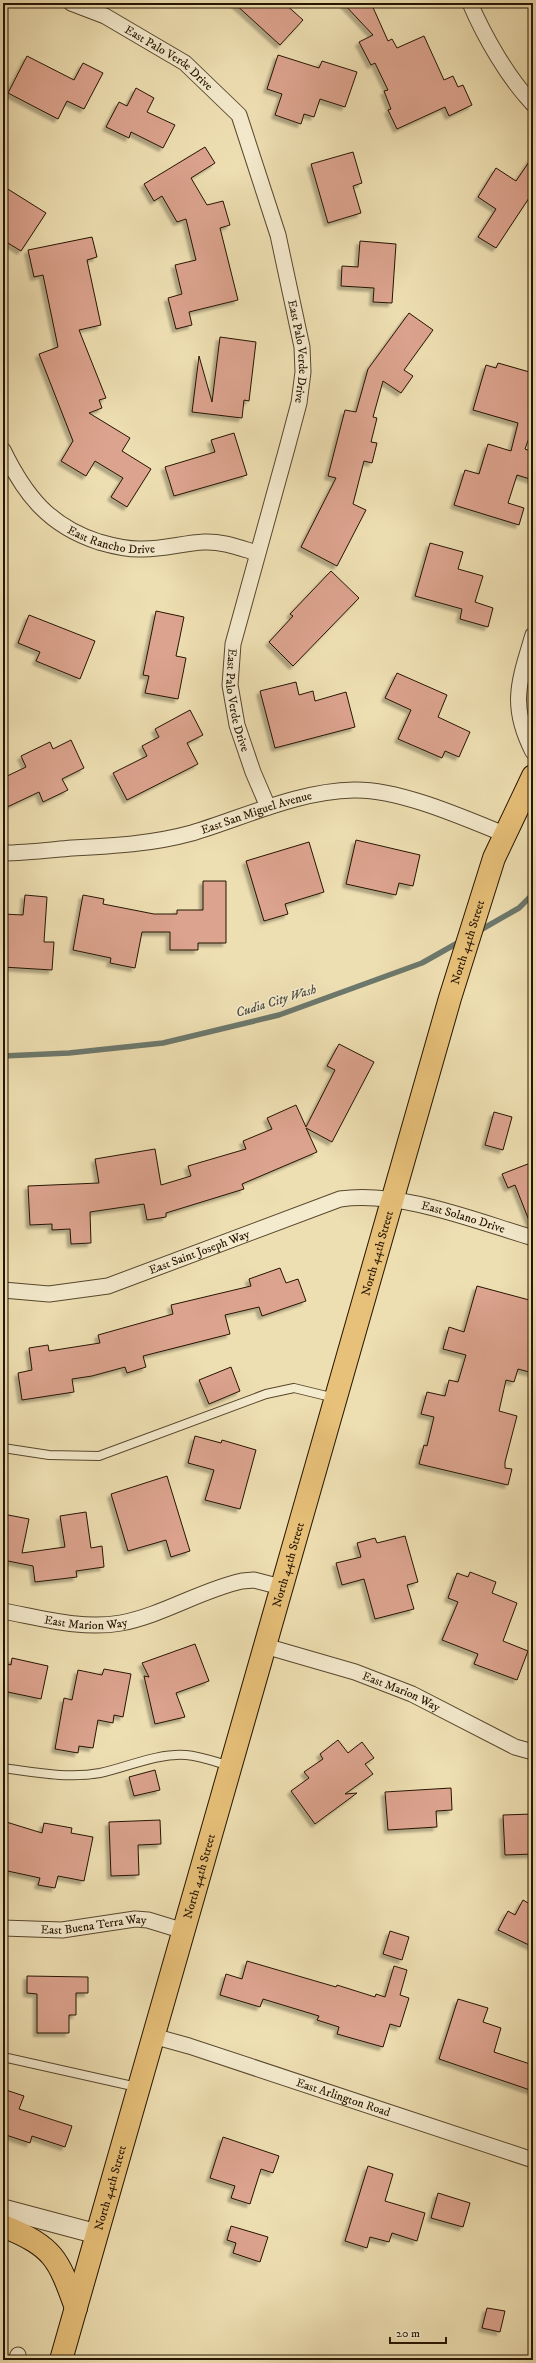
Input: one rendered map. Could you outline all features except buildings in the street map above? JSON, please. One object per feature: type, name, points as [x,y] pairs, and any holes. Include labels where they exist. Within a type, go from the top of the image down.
[{"type":"main road","name":"North 44th Street","points":[[61,2360],[450,998],[494,858],[504,834],[533,776]]},
{"type":"main road","points":[[3,2226],[32,2238],[46,2249],[63,2274],[76,2308]]},
{"type":"street","name":"East Palo Verde Drive","points":[[71,3],[105,16],[185,63],[239,116],[278,235],[302,346],[303,359],[299,403],[233,644],[230,685],[237,725],[252,772],[268,807]]},
{"type":"street","points":[[470,3],[477,20],[496,51],[523,93],[533,104]]},
{"type":"street","name":"East Rancho Drive","points":[[3,450],[29,496],[52,519],[81,536],[113,546],[142,549],[205,542],[233,545],[258,553]]},
{"type":"street","points":[[533,635],[518,686],[518,698],[523,732],[533,752]]},
{"type":"street","name":"East San Miguel Avenue","points":[[3,853],[112,847],[152,842],[192,832],[300,797],[354,790],[385,793],[467,819],[504,834]]},
{"type":"street","name":"East Saint Joseph Way","points":[[3,1290],[48,1294],[108,1286],[340,1199],[356,1197],[392,1200]]},
{"type":"street","name":"East Solano Drive","points":[[392,1200],[438,1210],[533,1238]]},
{"type":"street","name":"East Marion Way","points":[[3,1611],[67,1623],[99,1625],[122,1623],[242,1580],[254,1580],[281,1587]]},
{"type":"street","name":"East Marion Way","points":[[265,1646],[355,1672],[398,1688],[515,1747],[533,1752]]},
{"type":"street","name":"East Buena Terra Way","points":[[3,1928],[62,1930],[135,1919],[148,1920],[184,1931]]},
{"type":"street","name":"East Arlington Road","points":[[153,2036],[189,2046],[533,2160]]},
{"type":"street","points":[[3,2209],[97,2234]]},
{"type":"lane","points":[[3,1448],[49,1455],[99,1456],[266,1394],[294,1388],[335,1398]]},
{"type":"lane","points":[[3,1768],[54,1774],[99,1773],[138,1762],[177,1755],[188,1755],[230,1766]]},
{"type":"lane","points":[[3,2057],[138,2088]]},
{"type":"waterway","name":"Cudia City Wash","points":[[477,932],[519,908],[533,894]]},
{"type":"waterway","name":"Cudia City Wash","points":[[3,1056],[69,1053],[163,1043],[279,1015],[422,963],[461,941]]}]
